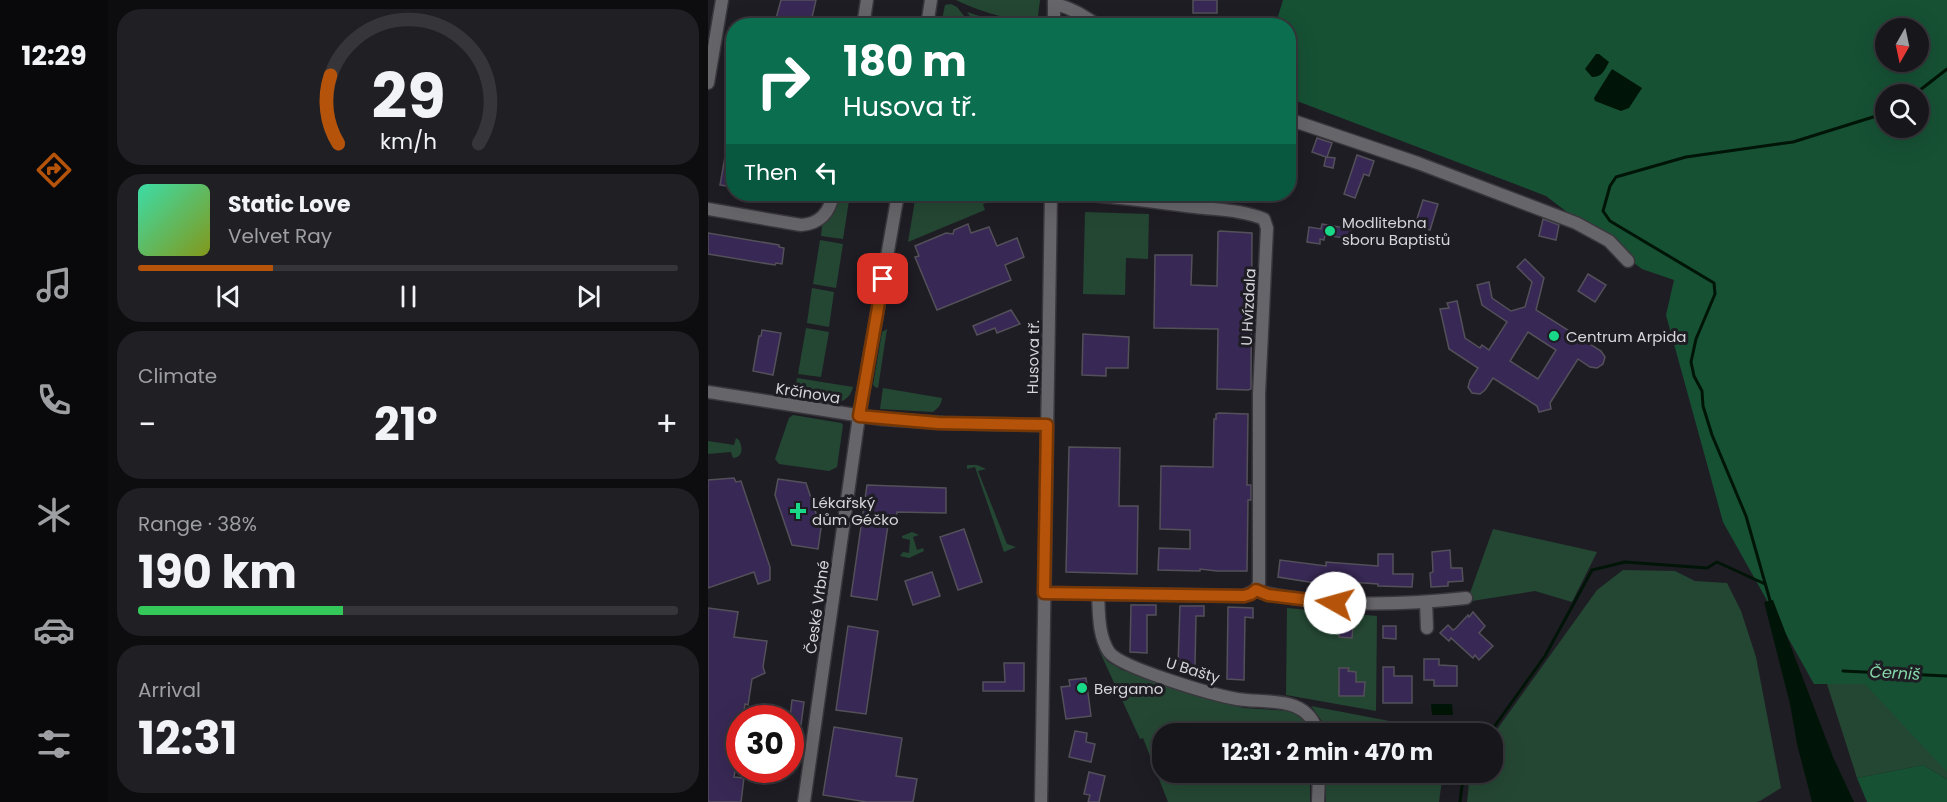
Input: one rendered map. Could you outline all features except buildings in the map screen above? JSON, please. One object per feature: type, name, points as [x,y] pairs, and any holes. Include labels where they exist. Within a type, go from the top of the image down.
[{"type":"street","points":[[708,83],[722,0]]},
{"type":"street","points":[[864,18],[867,0]]},
{"type":"street","points":[[928,18],[931,0]]},
{"type":"street","points":[[1054,18],[1054,2],[1086,18]]},
{"type":"street","points":[[1296,122],[1418,163],[1576,223],[1609,241],[1628,261]]},
{"type":"street","points":[[708,210],[801,225],[819,220],[826,213],[832,201]]},
{"type":"street","name":"České Vrbné","points":[[804,802],[859,416],[897,201]]},
{"type":"street","name":"Husova tř.","points":[[1044,593],[1051,201]]},
{"type":"street","name":"U Hvízdala","points":[[1152,201],[1254,215],[1264,219],[1267,228],[1259,394],[1259,583],[1256,590]]},
{"type":"street","name":"Krčínova","points":[[708,392],[859,416],[938,423],[1047,425]]},
{"type":"street","points":[[1041,802],[1044,593],[1244,596],[1256,590],[1268,595],[1335,603],[1380,604],[1466,598]]},
{"type":"street","name":"U Bašty","points":[[1098,594],[1101,635],[1110,654],[1124,663],[1174,682],[1236,699],[1293,705],[1308,713],[1314,723]]},
{"type":"street","points":[[1426,602],[1427,628]]},
{"type":"street","points":[[1318,802],[1319,783]]},
{"type":"green space","points":[[956,0],[1040,0],[1038,16],[1033,18],[1008,18]]},
{"type":"green space","points":[[1283,0],[1947,0],[1947,772],[1865,684],[1814,684],[1723,522],[1666,315],[1674,280],[1642,269],[1546,196],[1296,101],[1296,18],[1277,18]]},
{"type":"green space","points":[[951,4],[957,7],[966,18],[942,18],[945,5]]},
{"type":"green space","points":[[967,12],[986,18],[971,18]]},
{"type":"green space","points":[[836,201],[849,201],[843,239],[821,236],[822,226],[832,212]]},
{"type":"green space","points":[[915,201],[992,201],[983,204],[985,210],[908,242]]},
{"type":"green space","points":[[1085,212],[1149,214],[1148,259],[1126,258],[1125,295],[1083,294]]},
{"type":"green space","points":[[820,240],[843,244],[836,288],[813,284]]},
{"type":"green space","points":[[812,288],[834,292],[829,327],[807,323]]},
{"type":"green space","points":[[806,328],[829,332],[821,377],[798,374]]},
{"type":"green space","points":[[887,329],[878,388],[873,385],[882,332]]},
{"type":"green space","points":[[797,378],[853,387],[850,395],[844,400],[837,403],[819,403],[794,398]]},
{"type":"green space","points":[[883,388],[942,398],[941,403],[933,412],[880,409]]},
{"type":"green space","points":[[793,415],[843,425],[837,467],[829,471],[779,464],[775,459],[789,418]]},
{"type":"green space","points":[[736,438],[741,446],[739,456],[733,458],[731,452],[708,454],[708,441],[734,445]]},
{"type":"green space","points":[[967,465],[977,465],[986,469],[978,471],[1007,544],[1016,547],[1004,552],[975,467],[967,469]]},
{"type":"green space","points":[[1493,529],[1597,552],[1572,602],[1535,591],[1472,601],[1470,593]]},
{"type":"green space","points":[[912,532],[919,535],[913,537],[917,550],[923,548],[924,551],[909,558],[900,556],[903,552],[909,553],[910,540],[902,536]]},
{"type":"green space","points":[[1623,570],[1675,571],[1695,581],[1727,583],[1741,611],[1756,657],[1781,788],[1756,802],[1467,802],[1469,783],[1503,783],[1502,723],[1597,590]]},
{"type":"green space","points":[[1287,608],[1377,616],[1376,711],[1286,695]]},
{"type":"green space","points":[[1098,648],[1107,661],[1122,670],[1243,708],[1291,711],[1302,718],[1305,723],[1152,723],[1152,761],[1143,738],[1140,739]]},
{"type":"green space","points":[[1827,684],[1947,684],[1947,779],[1923,765],[1857,778]]},
{"type":"green space","points":[[1311,706],[1400,723],[1323,723]]},
{"type":"green space","points":[[1923,765],[1947,779],[1947,802],[1867,802],[1857,778]]},
{"type":"green space","points":[[1161,783],[1310,783],[1310,802],[1168,802]]},
{"type":"green space","points":[[1326,783],[1442,783],[1439,802],[1326,802]]},
{"type":"shaded area","points":[[1596,54],[1609,62],[1600,75],[1592,77],[1585,69]]},
{"type":"shaded area","points":[[1612,69],[1642,88],[1629,108],[1621,111],[1595,101],[1594,98]]},
{"type":"shaded area","points":[[1773,600],[1833,757],[1854,802],[1812,802],[1764,602]]},
{"type":"shaded area","points":[[1431,704],[1452,704],[1453,715],[1432,715]]},
{"type":"waterway","points":[[1928,84],[1947,69]]},
{"type":"waterway","points":[[1771,604],[1746,516],[1712,435],[1703,406],[1702,391],[1694,376],[1691,362],[1696,339],[1715,294],[1714,283],[1610,221],[1603,211],[1610,186],[1616,177],[1686,157],[1793,142],[1875,116]]},
{"type":"waterway","points":[[1497,723],[1545,656],[1592,570],[1625,562],[1707,568],[1717,562],[1765,584]]},
{"type":"waterway","name":"Černiš","points":[[1843,671],[1947,676]]},
{"type":"waterway","points":[[1460,802],[1463,783]]},
{"type":"place","name":"Modlitebna sboru Baptistů","points":[[1330,231]]},
{"type":"place","name":"Centrum Arpida","points":[[1554,336]]},
{"type":"place","name":"Lékařský dům Géčko","points":[[798,511]]},
{"type":"place","name":"Bergamo","points":[[1082,688]]},
{"type":"route","points":[[883,279],[859,416],[938,423],[1047,425],[1044,593],[1244,596],[1256,590],[1268,595],[1335,603]]}]
